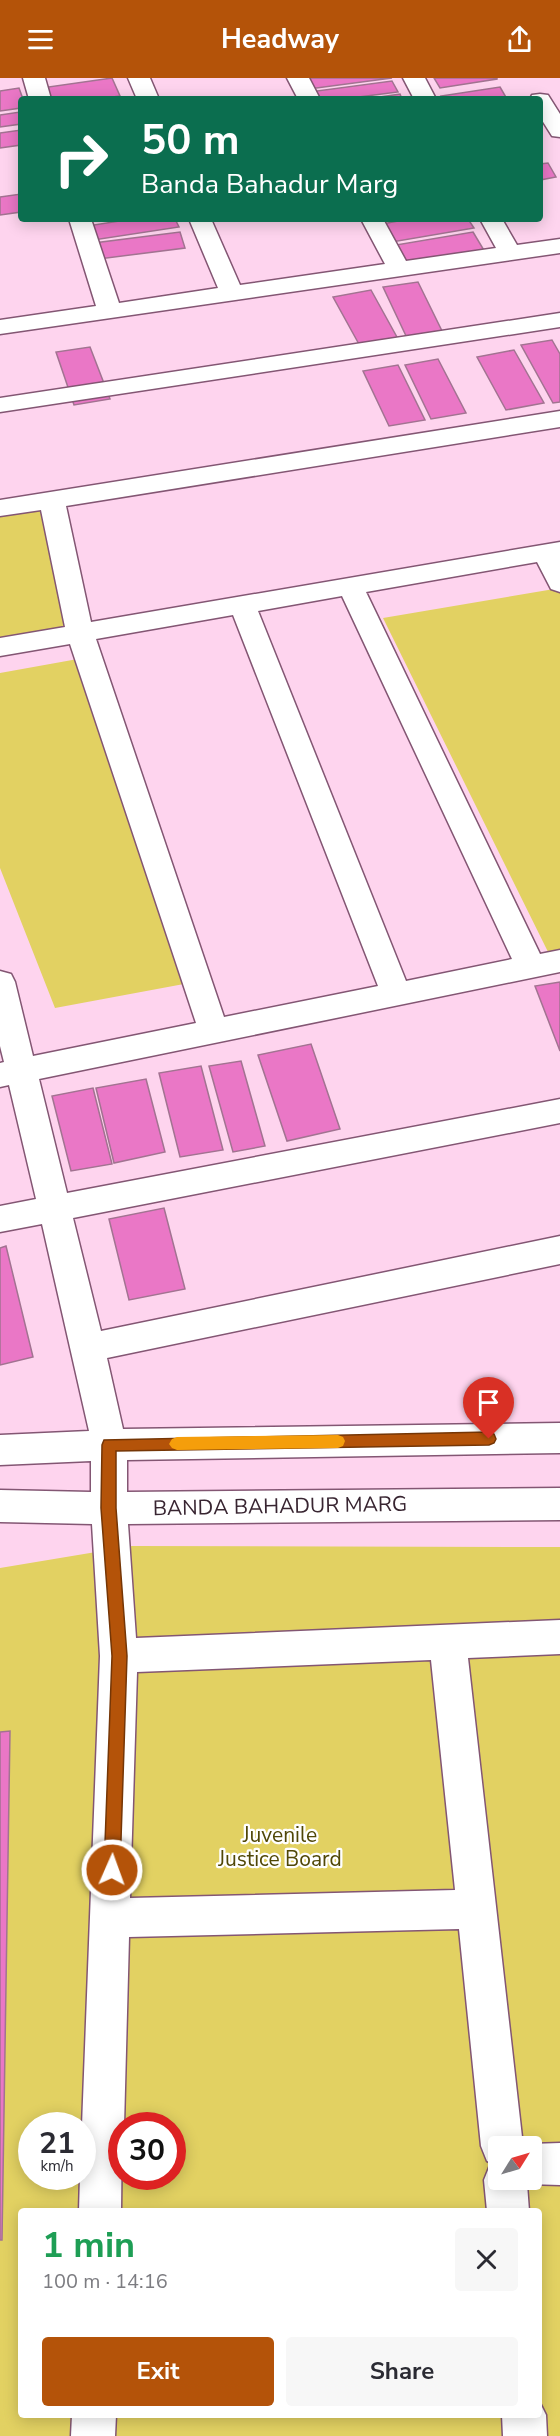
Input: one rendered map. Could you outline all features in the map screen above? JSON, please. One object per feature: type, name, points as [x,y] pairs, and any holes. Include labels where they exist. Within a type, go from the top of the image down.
[{"type":"street","points":[[34,78],[39,96]]},
{"type":"street","points":[[139,78],[147,96]]},
{"type":"street","points":[[298,78],[307,96]]},
{"type":"street","points":[[414,78],[423,96]]},
{"type":"street","points":[[543,104],[560,131]]},
{"type":"street","points":[[81,222],[110,312]]},
{"type":"street","points":[[201,222],[232,294]]},
{"type":"street","points":[[374,222],[399,270]]},
{"type":"street","points":[[493,222],[510,254]]},
{"type":"street","points":[[0,327],[560,246]]},
{"type":"street","points":[[0,405],[560,320]]},
{"type":"street","points":[[0,508],[560,419]]},
{"type":"street","points":[[52,500],[80,633],[214,1032]]},
{"type":"street","points":[[0,646],[552,552],[560,584]]},
{"type":"street","points":[[11,1073],[546,964],[350,586]]},
{"type":"street","points":[[242,605],[396,994]]},
{"type":"street","points":[[0,982],[11,1073],[55,1208],[109,1445],[109,1508],[119,1656],[100,2208]]},
{"type":"street","points":[[0,1219],[560,1111]]},
{"type":"street","points":[[88,1348],[560,1250]]},
{"type":"street","points":[[0,1450],[109,1445],[560,1437]]},
{"type":"street","name":"BANDA BAHADUR MARG","points":[[0,1506],[109,1508],[560,1504]]},
{"type":"street","points":[[119,1656],[560,1637]]},
{"type":"street","points":[[448,1641],[501,2136]]},
{"type":"street","points":[[110,1918],[476,1909]]},
{"type":"street","points":[[542,2165],[560,2164]]},
{"type":"street","points":[[506,2190],[508,2208]]},
{"type":"street","points":[[93,2436],[94,2418]]},
{"type":"street","points":[[524,2418],[525,2436]]},
{"type":"green space","points":[[40,509],[69,635],[0,647],[0,515]]},
{"type":"green space","points":[[560,588],[560,961],[553,962],[383,618]]},
{"type":"green space","points":[[100,655],[200,981],[55,1008],[0,868],[0,673]]},
{"type":"green space","name":"Juvenile Justice Board","points":[[132,1546],[560,1547],[560,2436],[0,2436],[0,1568]]},
{"type":"building","points":[[112,78],[120,96],[37,96],[34,89]]},
{"type":"building","points":[[303,78],[392,78],[309,89]]},
{"type":"building","points":[[434,78],[497,78],[497,79],[440,88]]},
{"type":"building","points":[[392,81],[398,92],[367,96],[311,96],[309,92]]},
{"type":"building","points":[[500,87],[505,96],[441,96]]},
{"type":"building","points":[[19,88],[22,96],[18,96],[18,108],[0,111],[0,91]]},
{"type":"building","points":[[18,112],[18,124],[0,127],[0,115]]},
{"type":"building","points":[[18,130],[18,145],[0,148],[0,133]]},
{"type":"building","points":[[548,163],[556,177],[543,179],[543,164]]},
{"type":"building","points":[[18,194],[18,212],[0,215],[0,197]]},
{"type":"building","points":[[113,222],[176,222],[179,227],[87,241],[81,227]]},
{"type":"building","points":[[470,222],[474,228],[392,242],[382,224]]},
{"type":"building","points":[[180,232],[185,248],[91,260],[86,244]]},
{"type":"building","points":[[473,232],[485,252],[401,266],[390,246]]},
{"type":"building","points":[[418,282],[443,333],[407,338],[383,287]]},
{"type":"building","points":[[371,290],[398,339],[360,346],[333,297]]},
{"type":"building","points":[[552,340],[560,354],[560,402],[553,403],[521,345]]},
{"type":"building","points":[[90,347],[110,399],[74,405],[56,352]]},
{"type":"building","points":[[514,350],[544,403],[506,410],[477,357]]},
{"type":"building","points":[[438,359],[466,413],[431,419],[405,365]]},
{"type":"building","points":[[398,365],[425,420],[389,426],[363,371]]},
{"type":"building","points":[[560,982],[560,1051],[535,986]]},
{"type":"building","points":[[311,1044],[340,1129],[287,1141],[258,1055]]},
{"type":"building","points":[[241,1061],[265,1146],[233,1152],[209,1066]]},
{"type":"building","points":[[201,1066],[223,1150],[180,1157],[159,1073]]},
{"type":"building","points":[[146,1079],[165,1152],[114,1163],[96,1088]]},
{"type":"building","points":[[93,1088],[112,1164],[71,1171],[52,1096]]},
{"type":"building","points":[[164,1208],[185,1289],[129,1300],[109,1219]]},
{"type":"building","points":[[6,1246],[33,1357],[0,1365],[0,1248]]},
{"type":"building","points":[[10,1731],[2,2240],[0,2240],[0,1732]]},
{"type":"slow traffic","points":[[177,1444],[338,1441]]},
{"type":"route","points":[[112,1870],[119,1656],[109,1508],[109,1445],[489,1439]]}]
